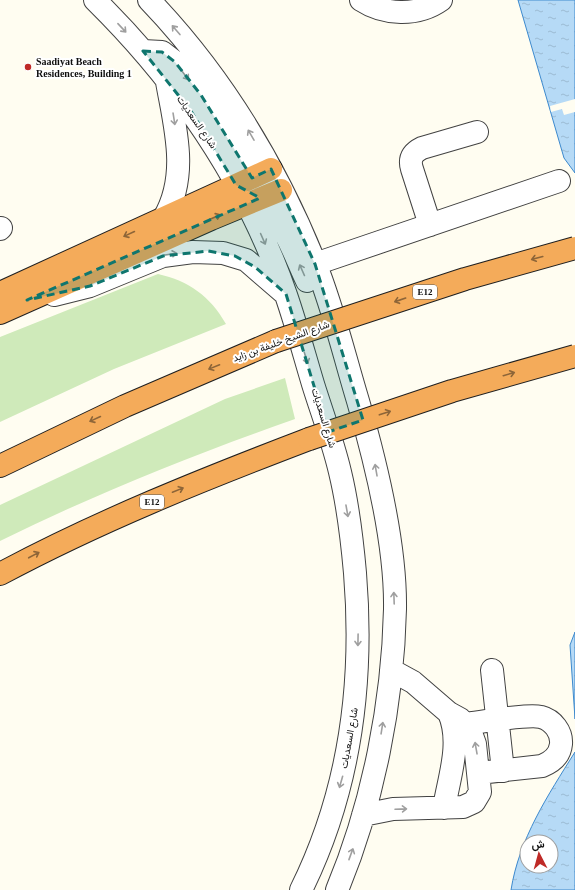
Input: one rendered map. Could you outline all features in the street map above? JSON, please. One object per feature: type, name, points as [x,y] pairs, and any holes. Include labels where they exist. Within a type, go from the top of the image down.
[{"type":"highway","points":[[0,293],[164,218],[253,187]]},
{"type":"highway","points":[[0,313],[253,187]]},
{"type":"highway","name":"شارع الشيخ خليفة بن زايد","points":[[0,466],[125,406],[276,341],[465,279],[575,248]]},
{"type":"highway","name":"E12","points":[[0,574],[40,552],[188,486],[309,439],[452,391],[575,356]]},
{"type":"street","name":"شارع السعديات","points":[[95,0],[143,50],[205,130],[253,187]]},
{"type":"street","name":"شارع السعديات","points":[[149,0],[187,42],[209,70],[228,98],[253,187],[262,237],[286,294],[340,471],[354,556],[358,622],[357,682],[350,743],[343,772],[326,831],[301,890]]},
{"type":"street","points":[[361,0],[383,10],[406,12],[428,7],[441,0]]},
{"type":"street","points":[[143,50],[162,52],[176,62],[224,128],[253,187],[273,212],[283,228],[316,300],[323,307],[332,311]]},
{"type":"street","points":[[164,218],[176,190],[179,161],[177,138],[167,81]]},
{"type":"street","points":[[430,226],[412,169],[411,156],[422,148],[476,132]]},
{"type":"street","points":[[316,264],[559,181]]},
{"type":"street","points":[[253,187],[261,187],[267,190],[281,190],[316,264],[332,311],[372,449],[386,521],[394,581],[395,608],[391,670],[382,729],[363,815],[354,845],[337,890]]},
{"type":"street","points":[[27,300],[90,286],[163,256],[193,252],[223,253],[246,260],[255,267],[273,286],[286,294]]},
{"type":"street","points":[[363,815],[394,809],[463,807],[474,802],[480,792],[475,744],[470,730],[413,682],[391,670]]},
{"type":"street","points":[[492,670],[503,771]]},
{"type":"street","points":[[457,719],[498,721],[536,716],[543,717],[554,725],[560,737],[559,752],[549,763],[542,766],[479,774]]},
{"type":"street","points":[[444,808],[455,743],[454,728],[457,719]]},
{"type":"highlighted area","points":[[143,51],[162,52],[175,62],[201,95],[252,178],[271,169],[315,264],[363,420],[328,432],[286,294],[255,267],[235,256],[208,251],[163,256],[90,286],[27,300],[260,198],[236,185],[191,111]]},
{"type":"green space","points":[[158,274],[179,281],[198,291],[213,305],[226,324],[114,369],[0,422],[0,337]]},
{"type":"green space","points":[[285,378],[295,419],[220,446],[109,491],[0,541],[0,505],[225,399]]},
{"type":"water","points":[[518,0],[575,0],[575,173],[564,158]]},
{"type":"water","points":[[575,632],[575,719],[570,645]]},
{"type":"water","points":[[575,752],[575,890],[511,890],[519,859],[519,874],[559,874],[559,834],[528,834],[545,801]]},
{"type":"pier","points":[[575,99],[575,112],[564,115],[562,109],[551,112],[550,106]]},
{"type":"place","name":"Saadiyat Beach Residences, Building 1","points":[[28,67]]}]
